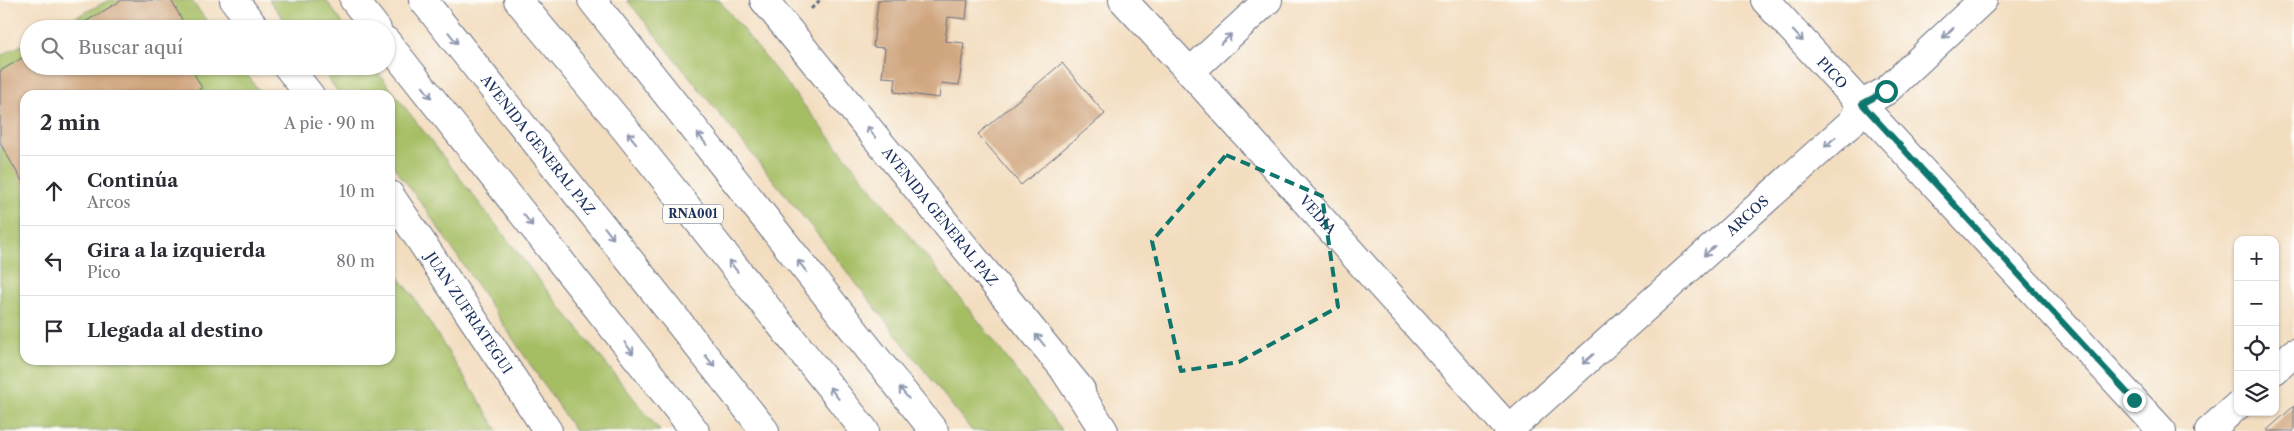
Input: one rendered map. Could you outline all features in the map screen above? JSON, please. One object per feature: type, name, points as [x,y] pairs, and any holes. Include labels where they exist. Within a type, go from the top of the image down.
[{"type":"main road","points":[[234,0],[249,20]]},
{"type":"main road","points":[[354,0],[370,20]]},
{"type":"main road","name":"AVENIDA GENERAL PAZ","points":[[423,0],[765,431]]},
{"type":"main road","name":"RNA001","points":[[518,0],[625,129],[864,431]]},
{"type":"main road","points":[[592,0],[934,431]]},
{"type":"main road","name":"AVENIDA GENERAL PAZ","points":[[764,0],[1065,371],[1116,431]]},
{"type":"main road","name":"VEDIA","points":[[1123,0],[1190,72],[1510,431]]},
{"type":"main road","points":[[1190,72],[1268,0]]},
{"type":"main road","name":"PICO","points":[[1765,0],[2162,431]]},
{"type":"main road","name":"ARCOS","points":[[1510,431],[1852,122],[1862,104],[1886,91],[1983,0]]},
{"type":"main road","points":[[395,51],[695,431]]},
{"type":"main road","points":[[294,75],[306,90]]},
{"type":"main road","name":"JUAN ZUFRIATEGUI","points":[[395,202],[548,431]]},
{"type":"main road","points":[[2279,366],[2294,352]]},
{"type":"main road","points":[[1065,371],[1104,431]]},
{"type":"main road","points":[[2209,431],[2234,408]]},
{"type":"highlighted area","points":[[1226,155],[1322,196],[1338,307],[1239,362],[1181,371],[1152,241]]},
{"type":"green space","points":[[109,0],[191,0],[206,20],[70,20]]},
{"type":"green space","points":[[269,0],[326,0],[340,20],[284,20]]},
{"type":"green space","points":[[627,0],[719,0],[980,323],[1062,431],[972,431],[826,245]]},
{"type":"green space","points":[[20,46],[20,75],[248,75],[258,90],[20,90],[20,365],[395,365],[395,272],[413,296],[498,431],[0,431],[0,56]]},
{"type":"green space","points":[[326,75],[380,75],[392,90],[336,90]]},
{"type":"green space","points":[[395,94],[538,279],[660,431],[575,431],[425,208],[395,169]]},
{"type":"building","points":[[122,0],[171,0],[182,20],[88,20]]},
{"type":"building","points":[[878,0],[968,0],[966,19],[948,17],[945,41],[964,43],[959,85],[941,83],[939,98],[894,92],[896,78],[882,77],[885,48],[873,47]]},
{"type":"building","points":[[20,59],[20,75],[195,75],[202,88],[198,90],[20,90],[20,177],[0,143],[0,71]]},
{"type":"building","points":[[1062,63],[1105,114],[1021,185],[978,134]]},
{"type":"building","points":[[2294,406],[2294,431],[2266,431]]},
{"type":"route","points":[[1886,91],[1862,104],[2134,400]]}]
